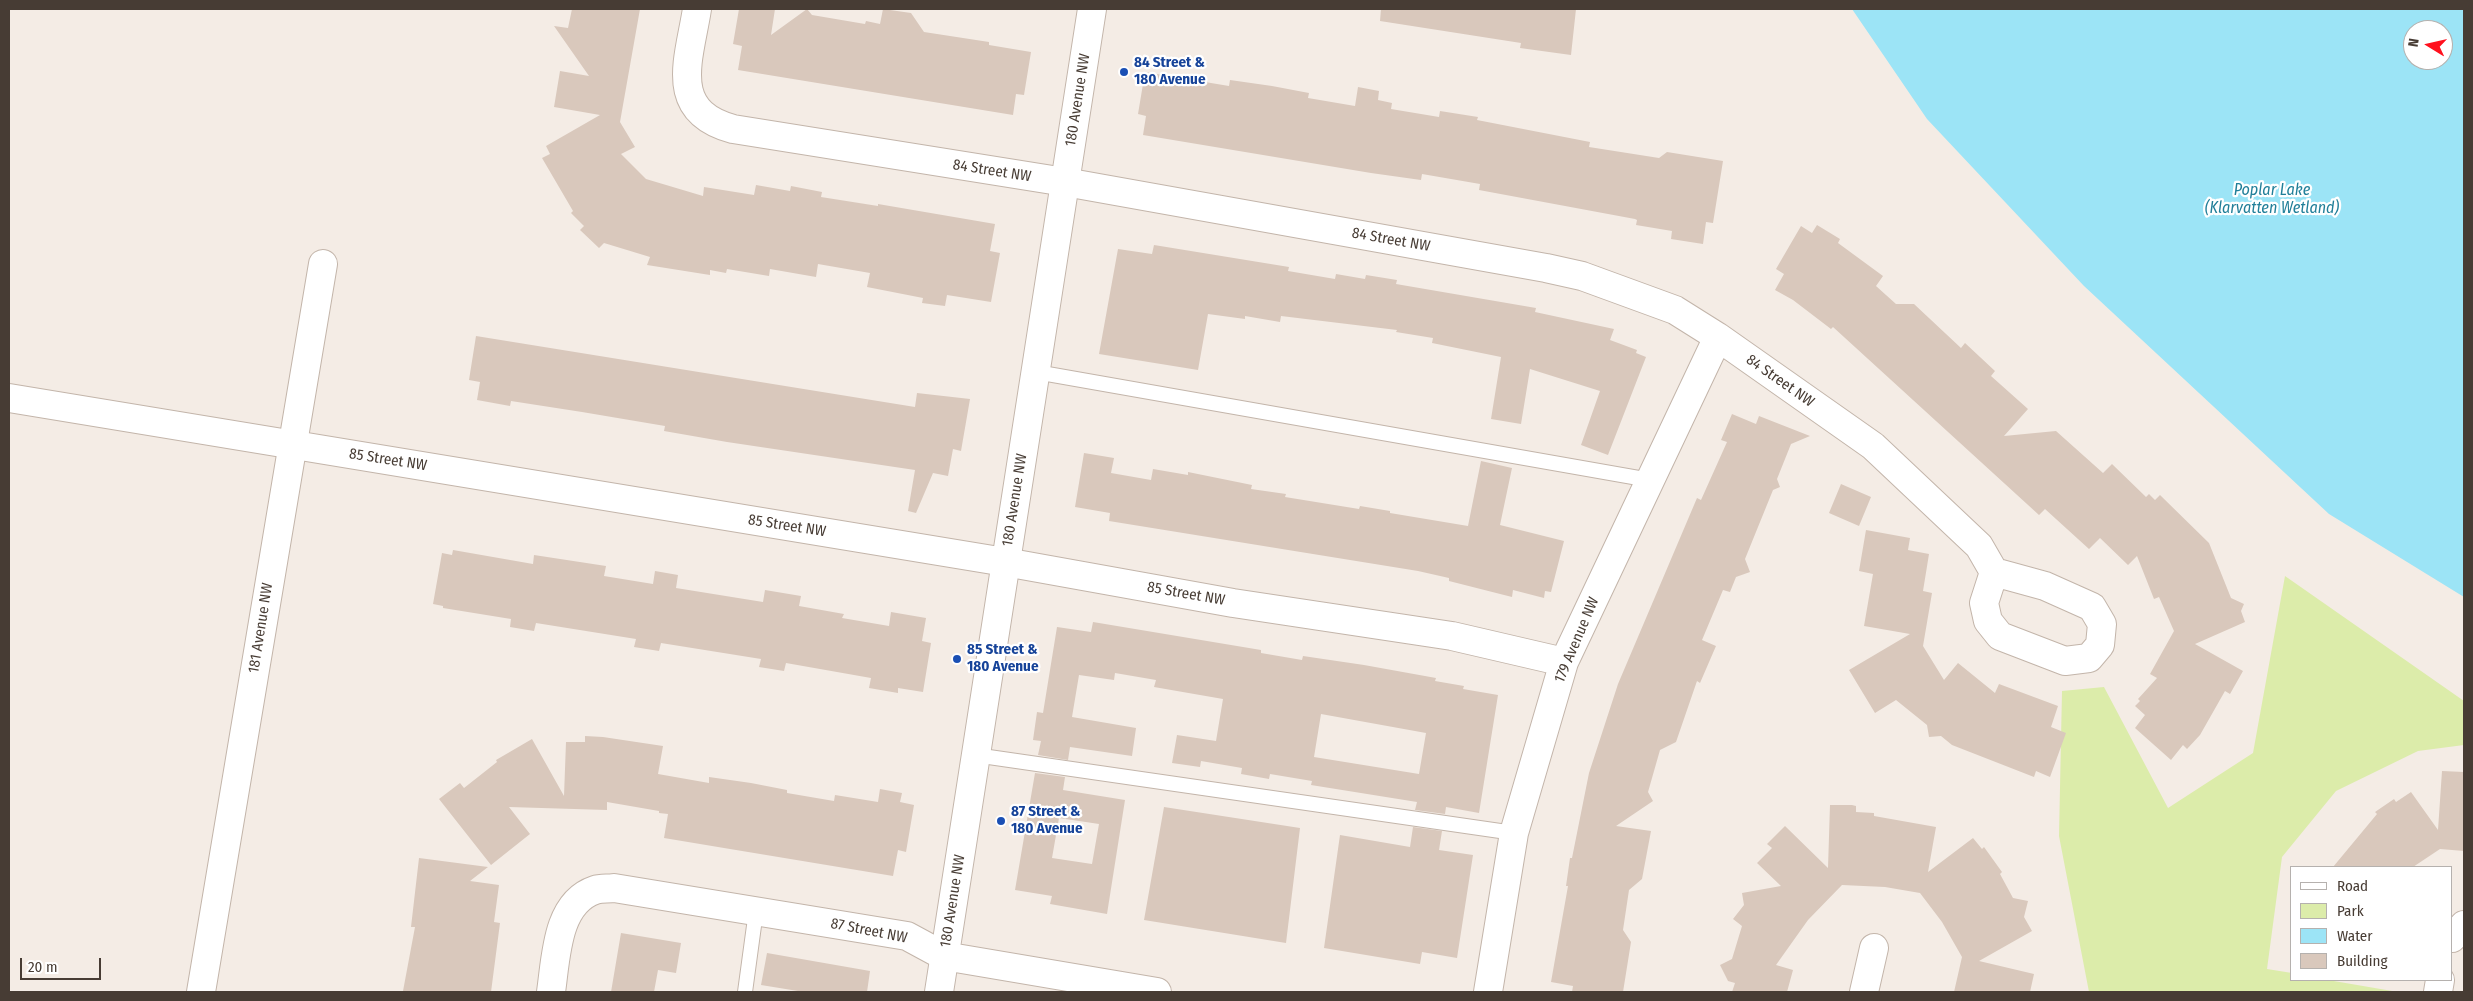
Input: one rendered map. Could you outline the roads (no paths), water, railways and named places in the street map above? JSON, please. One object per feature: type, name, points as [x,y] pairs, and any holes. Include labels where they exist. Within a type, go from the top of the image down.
[{"type":"street","name":"84 Street NW","points":[[697,9],[686,73],[690,100],[697,110],[711,122],[733,129],[1065,182],[1582,276],[1675,310],[1718,337],[1873,446],[1979,546],[1994,572]]},
{"type":"street","name":"180 Avenue NW","points":[[939,992],[1092,9]]},
{"type":"street","name":"181 Avenue NW","points":[[201,992],[323,264]]},
{"type":"street","name":"179 Avenue NW","points":[[1488,992],[1514,833],[1564,662],[1718,337]]},
{"type":"street","name":"85 Street NW","points":[[9,398],[1005,562],[1233,602],[1452,636],[1564,662]]},
{"type":"street","name":"87 Street NW","points":[[551,992],[566,915],[578,900],[595,890],[614,888],[907,936],[944,956],[1158,992]]},
{"type":"street","points":[[1864,992],[1874,948]]},
{"type":"lane","points":[[1036,372],[1650,480]]},
{"type":"lane","points":[[975,755],[1514,833]]},
{"type":"lane","points":[[744,992],[756,911]]},
{"type":"water","name":"Poplar Lake (Klarvatten Wetland)","points":[[1852,9],[2464,9],[2464,597],[2329,514],[2084,286],[1927,119]]},
{"type":"place","name":"84 Street & 180 Avenue","points":[[1124,72]]},
{"type":"place","name":"85 Street & 180 Avenue","points":[[957,659]]},
{"type":"place","name":"87 Street & 180 Avenue","points":[[1001,821]]}]
